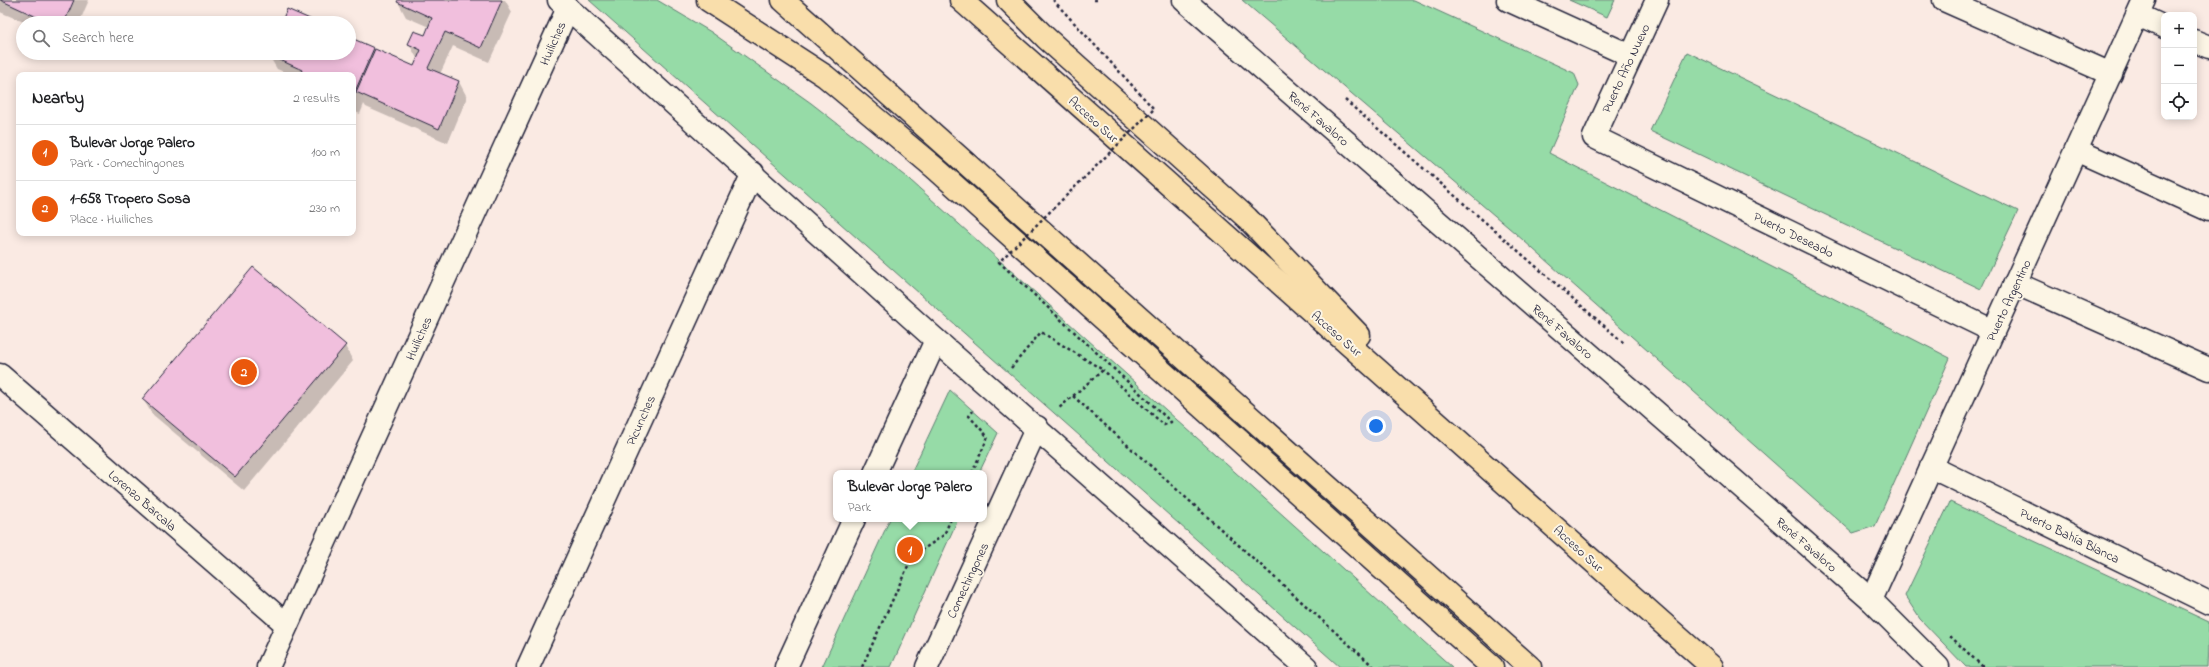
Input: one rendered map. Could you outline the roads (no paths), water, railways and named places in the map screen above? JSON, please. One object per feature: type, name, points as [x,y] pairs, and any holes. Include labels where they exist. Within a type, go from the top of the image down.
[{"type":"highway","points":[[708,0],[825,76],[936,168],[1492,667]]},
{"type":"highway","points":[[783,0],[1530,667]]},
{"type":"highway","name":"Acceso Sur","points":[[961,0],[1462,443],[1712,667]]},
{"type":"highway","points":[[1008,0],[1046,38],[1247,218],[1462,443]]},
{"type":"street","name":"René Favaloro","points":[[1184,0],[1871,600],[1938,667]]},
{"type":"street","points":[[1508,0],[1631,56]]},
{"type":"street","name":"Puerto Año Nuevo","points":[[1594,136],[1657,0]]},
{"type":"street","points":[[1944,0],[2111,74]]},
{"type":"street","points":[[563,4],[753,173],[936,340],[1037,427],[1306,667]]},
{"type":"street","name":"Huiliches","points":[[268,667],[563,4]]},
{"type":"street","name":"Puerto Argentino","points":[[1871,600],[2141,7]]},
{"type":"street","points":[[2141,7],[2161,24]]},
{"type":"street","points":[[2197,41],[2209,47]]},
{"type":"street","name":"Puerto Deseado","points":[[1594,136],[1994,331]]},
{"type":"street","points":[[2076,150],[2209,210]]},
{"type":"street","name":"Picunches","points":[[528,667],[753,173]]},
{"type":"street","points":[[2015,283],[2209,369]]},
{"type":"street","points":[[876,470],[936,340]]},
{"type":"street","name":"Lorenzo Barcala","points":[[0,375],[287,625]]},
{"type":"street","name":"Comechingones","points":[[930,665],[1037,427]]},
{"type":"street","name":"Puerto Bahía Blanca","points":[[1931,467],[2209,603]]},
{"type":"street","points":[[786,667],[853,522]]},
{"type":"place","name":"1-658 Tropero Sosa","points":[[244,372]]},
{"type":"place","name":"Bulevar Jorge Palero","points":[[910,550]]}]
